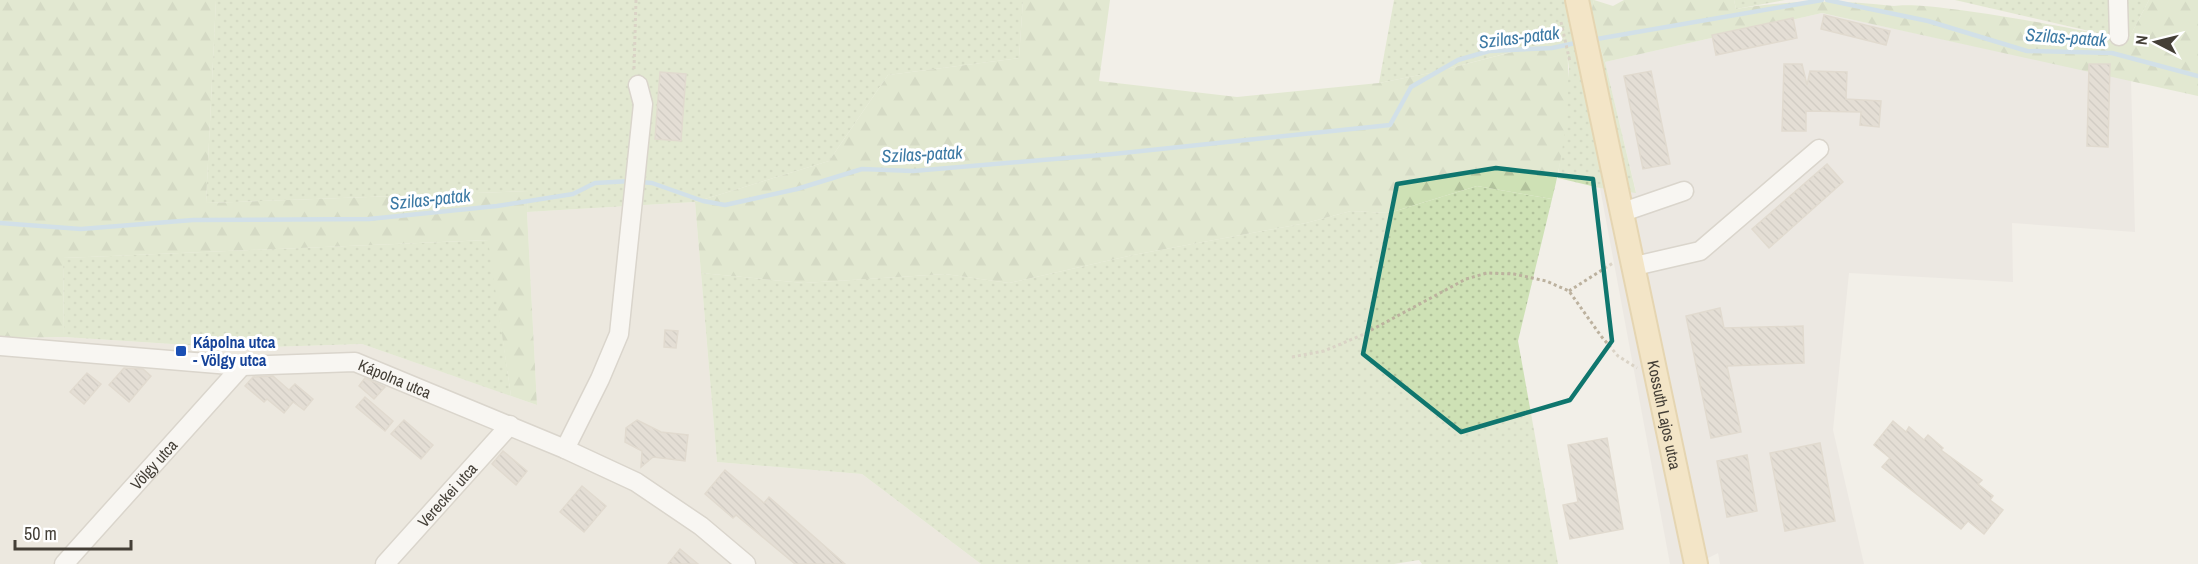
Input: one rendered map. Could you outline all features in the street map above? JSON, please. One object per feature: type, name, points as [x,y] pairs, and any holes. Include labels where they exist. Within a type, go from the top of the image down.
[{"type":"main road","name":"Kossuth Lajos utca","points":[[1577,0],[1696,564]]},
{"type":"street","points":[[2118,0],[2119,36]]},
{"type":"street","points":[[565,448],[609,361],[619,334],[642,104],[638,85]]},
{"type":"street","points":[[1634,262],[1700,251],[1819,149]]},
{"type":"street","points":[[1623,212],[1684,191]]},
{"type":"street","name":"Kápolna utca","points":[[0,346],[242,366],[355,362],[565,448],[636,482],[666,501],[746,564]]},
{"type":"street","name":"Völgy utca","points":[[63,564],[242,366]]},
{"type":"street","name":"Vereckei utca","points":[[385,564],[510,425]]},
{"type":"path","points":[[636,0],[633,65],[638,85]]},
{"type":"path","points":[[1563,39],[1567,57]]},
{"type":"path","points":[[1569,291],[1617,261],[1634,262]]},
{"type":"path","points":[[1292,357],[1324,351],[1362,335],[1466,279],[1487,273],[1514,274],[1546,281],[1569,291],[1618,356],[1638,369],[1656,366]]},
{"type":"highlighted area","points":[[1496,168],[1593,179],[1612,341],[1570,400],[1461,432],[1363,354],[1397,184]]},
{"type":"shaded area","points":[[1822,13],[2131,80],[2135,232],[2012,223],[2013,282],[1849,273],[1833,430],[1864,564],[1720,564],[1718,553],[1696,564],[1670,564],[1600,188],[1636,192],[1605,62]]},
{"type":"shaded area","points":[[695,202],[717,462],[862,474],[981,564],[0,564],[0,338],[64,337],[234,348],[362,344],[537,405],[527,212]]},
{"type":"green space","points":[[0,0],[216,0],[206,203],[529,191],[527,212],[537,405],[511,396],[488,240],[63,258],[64,337],[0,338]]},
{"type":"green space","points":[[216,0],[1023,0],[1019,58],[888,75],[829,161],[695,202],[527,212],[528,191],[206,203]]},
{"type":"green space","points":[[1023,0],[1110,0],[1099,81],[1237,97],[1379,83],[1435,72],[1566,38],[1568,98],[1561,160],[1552,199],[1477,186],[1389,213],[1351,211],[1306,223],[1133,255],[1009,283],[945,274],[804,283],[701,273],[695,202],[829,161],[888,75],[1019,58]]},
{"type":"green space","points":[[1394,0],[1594,0],[1590,15],[1605,62],[1636,193],[1600,188],[1558,178],[1569,68],[1565,38],[1435,72],[1379,83]]},
{"type":"green space","points":[[1594,0],[1613,6],[1624,0],[1734,0],[1736,9],[1815,2],[1939,7],[2007,17],[2128,40],[2149,0],[2198,0],[2198,96],[1822,13],[1605,62],[1590,15]]},
{"type":"green space","points":[[1734,0],[1785,0],[1736,9]]},
{"type":"green space","points":[[1955,0],[2149,0],[2128,40]]},
{"type":"green space","points":[[1477,186],[1552,199],[1518,341],[1558,564],[1422,564],[1419,560],[1394,564],[981,564],[862,474],[717,462],[701,273],[804,283],[945,274],[1009,283],[1133,255],[1306,223],[1351,211],[1389,213]]},
{"type":"green space","points":[[489,240],[511,396],[362,344],[234,348],[64,337],[63,258]]},
{"type":"building","points":[[1824,15],[1890,31],[1886,45],[1821,29]]},
{"type":"building","points":[[1793,18],[1797,38],[1716,55],[1712,35]]},
{"type":"building","points":[[1784,64],[1802,64],[1807,85],[1810,71],[1847,72],[1846,99],[1881,101],[1879,127],[1860,125],[1861,112],[1806,111],[1806,131],[1782,131]]},
{"type":"building","points":[[2089,64],[2110,64],[2108,147],[2087,146]]},
{"type":"building","points":[[1651,71],[1670,164],[1643,169],[1624,76]]},
{"type":"building","points":[[660,72],[686,74],[681,141],[655,139]]},
{"type":"building","points":[[1827,164],[1843,182],[1769,248],[1752,229]]},
{"type":"building","points":[[1720,308],[1724,328],[1803,326],[1804,363],[1727,366],[1741,432],[1711,438],[1686,316]]},
{"type":"building","points":[[665,330],[678,331],[676,348],[664,347]]},
{"type":"building","points":[[124,368],[143,369],[151,376],[129,402],[109,385]]},
{"type":"building","points":[[87,373],[101,384],[84,404],[70,392]]},
{"type":"building","points":[[273,376],[289,390],[295,384],[313,399],[304,410],[293,402],[284,413],[267,399],[264,402],[245,386],[253,377]]},
{"type":"building","points":[[365,378],[385,387],[374,399],[359,386]]},
{"type":"building","points":[[365,397],[393,421],[385,431],[356,407]]},
{"type":"building","points":[[404,420],[433,445],[421,459],[391,434]]},
{"type":"building","points":[[637,420],[661,432],[688,435],[685,461],[653,457],[641,467],[642,451],[625,442],[626,428]]},
{"type":"building","points":[[1893,421],[1906,432],[1909,427],[1924,440],[1928,435],[1943,448],[1941,450],[1982,480],[1978,484],[1993,496],[1990,500],[2003,510],[1984,534],[1968,521],[1961,529],[1882,467],[1890,458],[1874,445]]},
{"type":"building","points":[[1607,438],[1623,529],[1570,539],[1563,505],[1578,502],[1568,445]]},
{"type":"building","points":[[1820,443],[1835,521],[1785,531],[1770,453]]},
{"type":"building","points":[[503,451],[527,471],[516,485],[492,464]]},
{"type":"building","points":[[1747,455],[1757,511],[1727,517],[1717,461]]},
{"type":"building","points":[[725,470],[764,503],[769,497],[845,564],[795,564],[736,515],[733,518],[705,494]]},
{"type":"building","points":[[582,486],[606,506],[584,532],[560,512]]},
{"type":"building","points":[[680,549],[698,564],[668,564]]},
{"type":"waterway","name":"Szilas-patak","points":[[1591,40],[1822,0]]},
{"type":"waterway","name":"Szilas-patak","points":[[1827,0],[1928,21],[2027,51],[2112,53],[2198,76]]},
{"type":"waterway","name":"Szilas-patak","points":[[640,182],[652,183],[703,201],[725,205],[797,189],[862,169],[913,171],[1113,154],[1390,125],[1411,87],[1458,60],[1489,51],[1552,48],[1580,42]]},
{"type":"waterway","name":"Szilas-patak","points":[[0,223],[81,229],[193,220],[369,219],[497,206],[573,194],[595,183],[631,181]]},
{"type":"place","name":"Kápolna utca - Völgy utca","points":[[181,351]]}]
